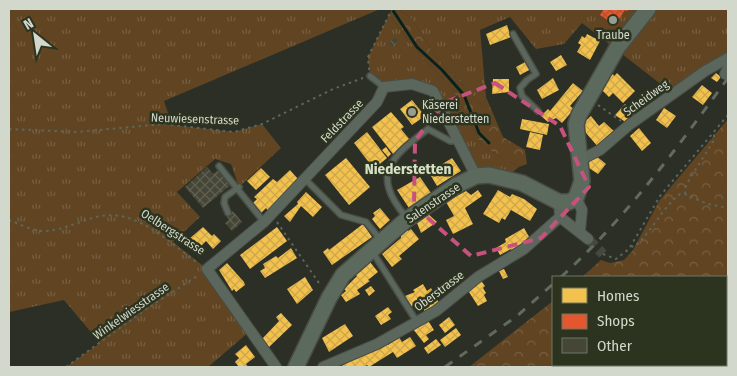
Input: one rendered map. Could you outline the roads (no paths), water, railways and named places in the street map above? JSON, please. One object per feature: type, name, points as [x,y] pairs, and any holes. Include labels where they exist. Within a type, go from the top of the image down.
[{"type":"street","points":[[559,210],[576,198],[582,181],[576,124],[617,48],[648,9]]},
{"type":"street","name":"Scheidweg","points":[[580,160],[600,150],[629,125],[705,71],[728,58]]},
{"type":"street","points":[[384,87],[412,84],[433,91],[476,176],[489,175],[514,181],[559,210],[577,231],[580,231],[588,239]]},
{"type":"street","name":"Feldstrasse","points":[[207,270],[268,218],[377,102],[384,87]]},
{"type":"street","name":"Salenstrasse","points":[[296,367],[329,298],[343,275],[407,219],[457,185],[476,176]]},
{"type":"street","points":[[576,198],[582,210],[580,231]]},
{"type":"street","name":"Oberstrasse","points":[[323,367],[377,344],[436,311],[478,276],[524,249],[559,210]]},
{"type":"street","name":"Oelbergstrasse","points":[[207,270],[276,367]]},
{"type":"lane","points":[[513,34],[536,74],[520,88],[522,96],[538,110]]},
{"type":"lane","points":[[370,76],[384,87]]},
{"type":"lane","points":[[407,219],[392,199],[389,188],[387,176],[396,154],[428,129],[450,142],[458,141]]},
{"type":"lane","points":[[219,166],[268,218]]},
{"type":"lane","points":[[305,179],[341,215],[366,222],[376,246],[417,322]]},
{"type":"lane","points":[[228,213],[224,203],[226,197],[238,187]]},
{"type":"waterway","points":[[392,9],[417,47],[442,70],[464,95],[479,133],[489,143]]},
{"type":"tunnel","points":[[588,239],[603,254]]},
{"type":"railway","points":[[562,276],[607,231],[650,182],[728,78]]},
{"type":"railway","points":[[445,367],[517,316],[552,285]]},
{"type":"place","name":"Traube","points":[[613,20]]},
{"type":"place","name":"Käserei Niederstetten","points":[[412,112]]},
{"type":"district","name":"Niederstetten","points":[[408,169]]}]
